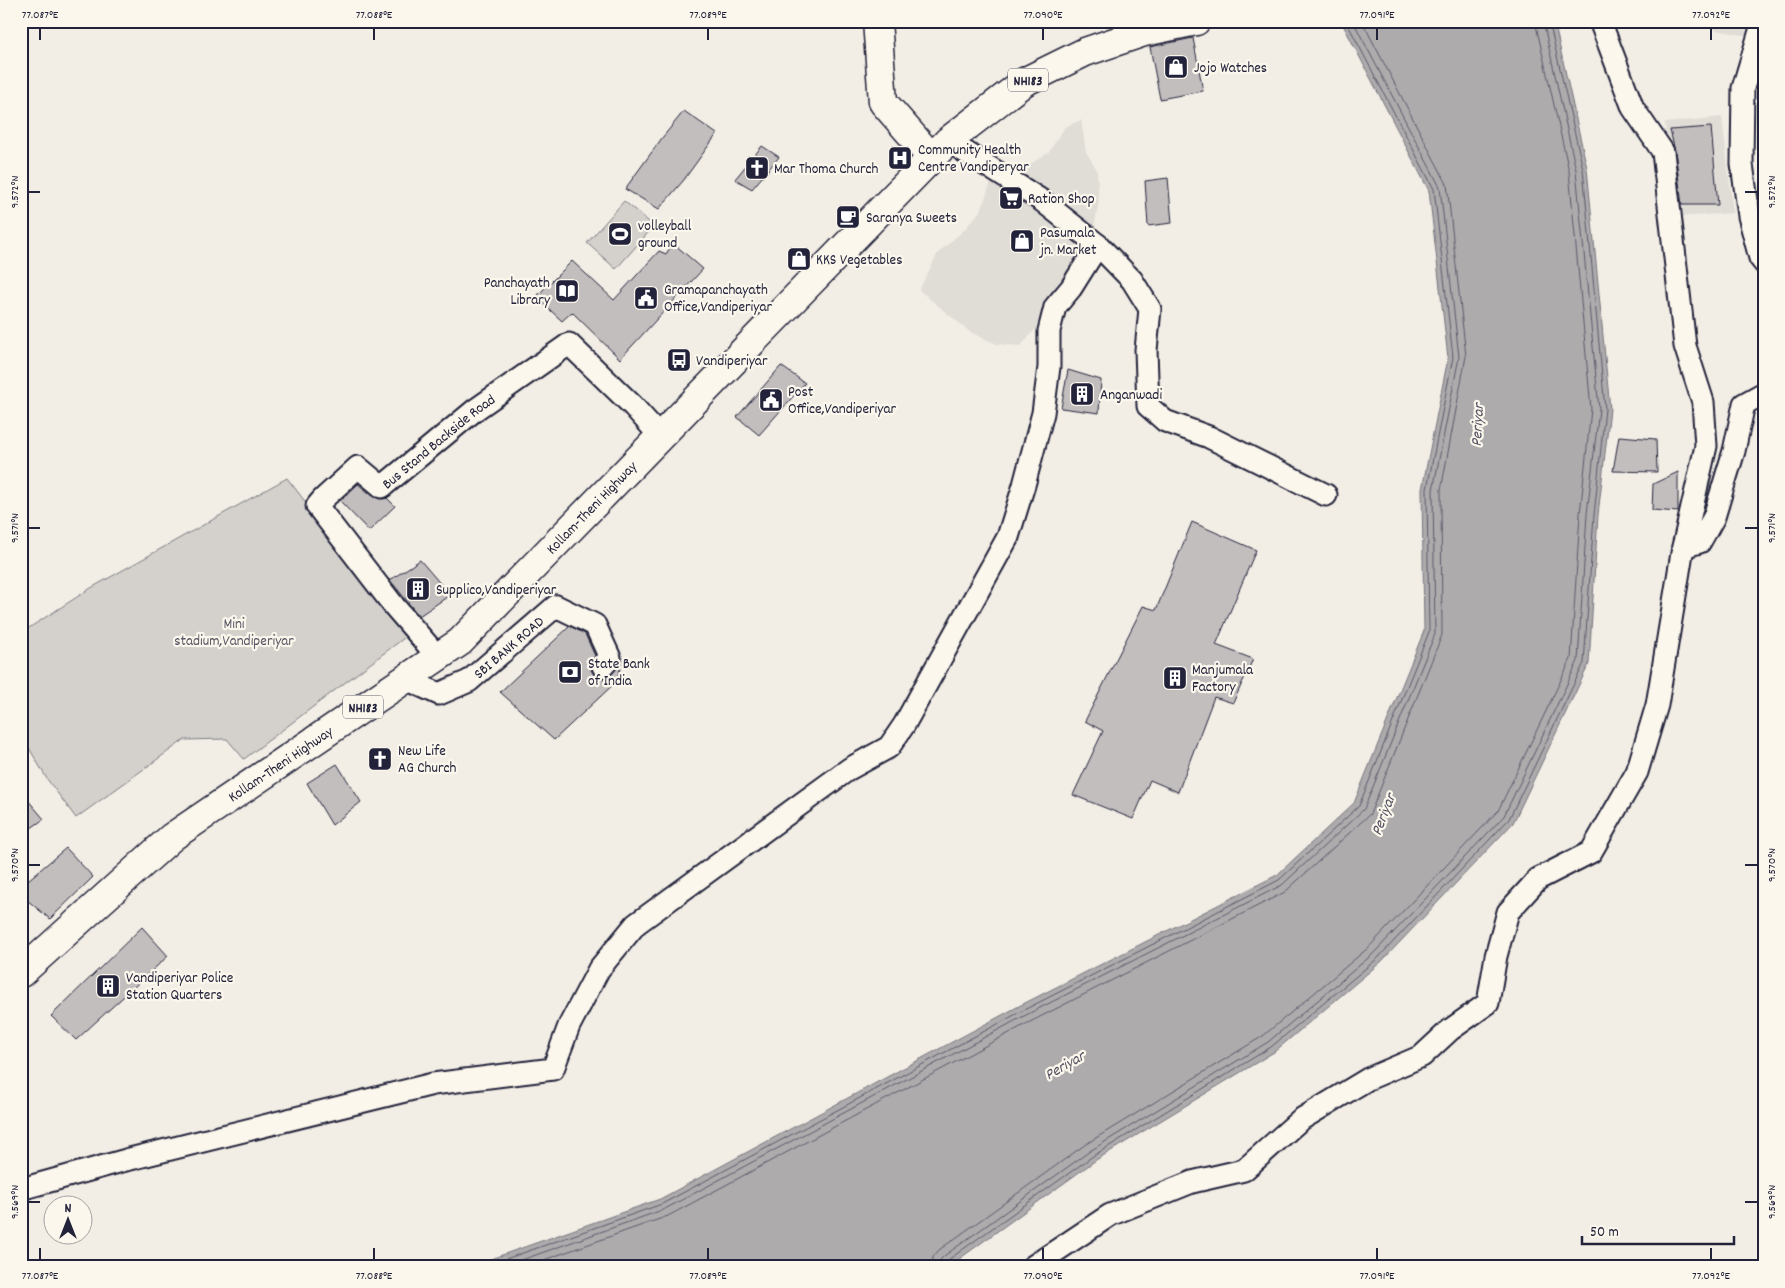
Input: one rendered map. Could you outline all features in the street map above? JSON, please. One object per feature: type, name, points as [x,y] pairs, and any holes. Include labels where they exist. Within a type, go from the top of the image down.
[{"type":"main road","points":[[877,21],[883,102],[940,149]]},
{"type":"main road","name":"Kollam-Theni Highway","points":[[21,973],[172,837],[460,642],[940,149],[1024,82],[1086,52],[1152,27],[1196,21]]},
{"type":"street","points":[[1032,1267],[1110,1215],[1192,1182],[1244,1170],[1300,1120],[1368,1079],[1422,1056],[1450,1030],[1488,1003],[1496,956],[1508,912],[1538,880],[1591,852],[1637,772],[1657,705],[1683,547],[1706,446],[1703,402],[1685,346],[1663,152],[1633,108],[1600,21]]},
{"type":"street","points":[[1763,21],[1743,88],[1742,164],[1748,216],[1760,258],[1764,263]]},
{"type":"street","points":[[940,149],[1041,200],[1098,245],[1132,280],[1150,309],[1146,350],[1148,406],[1165,421],[1209,437],[1326,495]]},
{"type":"street","points":[[21,1189],[126,1160],[433,1084],[553,1069],[569,1026],[599,969],[636,924],[849,769],[889,747],[904,725],[1008,537],[1024,486],[1043,413],[1049,367],[1049,331],[1055,307],[1071,288],[1098,245]]},
{"type":"street","name":"Bus Stand Backside Road","points":[[438,656],[394,606],[317,506],[323,499],[358,467],[382,487],[475,410],[569,344],[633,406],[660,436]]},
{"type":"street","points":[[1683,547],[1700,542],[1714,518],[1734,451],[1744,404],[1764,393]]},
{"type":"street","name":"SBI BANK ROAD","points":[[406,679],[439,694],[470,682],[556,606],[595,624],[610,658],[603,666]]},
{"type":"shaded area","points":[[1703,21],[1764,21],[1764,41],[1705,28]]},
{"type":"shaded area","points":[[1722,117],[1733,213],[1678,217],[1665,123]]},
{"type":"shaded area","name":"Pasumala jn. Market","points":[[1081,120],[1086,152],[1097,170],[1099,201],[1088,260],[1054,296],[1037,327],[1021,346],[997,344],[970,332],[919,290],[938,253],[965,229],[981,210],[991,182],[1026,167],[1049,152],[1065,127]]},
{"type":"green space","name":"volleyball ground","points":[[624,201],[654,226],[616,269],[587,243]]},
{"type":"green space","name":"Mini stadium,Vandiperiyar","points":[[287,478],[408,635],[244,759],[227,739],[184,740],[76,818],[47,779],[21,734],[21,633],[91,588]]},
{"type":"water","name":"Periyar","points":[[1341,21],[1554,21],[1587,168],[1610,409],[1598,515],[1589,664],[1513,823],[1381,962],[1274,1052],[1096,1160],[948,1267],[468,1267],[660,1199],[1019,1006],[1277,875],[1354,803],[1424,631],[1422,489],[1448,358],[1429,191]]},
{"type":"building","name":"Jojo Watches","points":[[1193,38],[1203,91],[1160,99],[1150,47]]},
{"type":"building","points":[[684,111],[717,134],[683,181],[659,209],[625,189]]},
{"type":"building","points":[[1711,127],[1718,205],[1682,205],[1675,151],[1670,130]]},
{"type":"building","name":"Mar Thoma Church","points":[[762,146],[779,157],[752,189],[735,179]]},
{"type":"building","points":[[1168,178],[1172,223],[1148,226],[1145,181]]},
{"type":"building","name":"Gramapanchayath Office,Vandiperiyar","points":[[673,243],[703,269],[620,359],[572,312],[562,321],[536,297],[572,261],[614,300],[659,251],[666,254]]},
{"type":"building","name":"Post Office,Vandiperiyar","points":[[781,366],[805,383],[759,435],[737,417]]},
{"type":"building","name":"Anganwadi","points":[[1068,370],[1101,380],[1099,413],[1061,408]]},
{"type":"building","points":[[1619,436],[1656,439],[1657,472],[1613,471]]},
{"type":"building","points":[[1678,472],[1678,512],[1652,510],[1653,484]]},
{"type":"building","points":[[358,484],[374,497],[380,499],[387,498],[395,506],[369,531],[340,501]]},
{"type":"building","name":"Manjumala Factory","points":[[1192,522],[1256,550],[1216,645],[1253,659],[1233,703],[1214,697],[1178,792],[1150,780],[1133,819],[1073,795],[1103,731],[1085,721],[1143,606],[1156,610]]},
{"type":"building","name":"Supplico,Vandiperiyar","points":[[420,560],[450,595],[419,616],[390,580]]},
{"type":"building","name":"State Bank of India","points":[[570,626],[585,634],[595,656],[591,664],[591,670],[595,676],[607,678],[622,663],[616,682],[554,740],[500,692]]},
{"type":"building","points":[[337,764],[361,802],[332,825],[307,783]]},
{"type":"building","points":[[21,792],[44,819],[21,835]]},
{"type":"building","points":[[66,848],[93,877],[50,919],[21,895],[21,886]]},
{"type":"building","name":"Vandiperiyar Police Station Quarters","points":[[142,927],[168,956],[76,1040],[51,1016]]},
{"type":"place","name":"Jojo Watches","points":[[1176,67]]},
{"type":"place","name":"Community Health Centre Vandiperyar","points":[[900,158]]},
{"type":"place","name":"Mar Thoma Church","points":[[757,168]]},
{"type":"place","name":"Ration Shop","points":[[1011,198]]},
{"type":"place","name":"Saranya Sweets","points":[[848,217]]},
{"type":"place","name":"volleyball ground","points":[[620,234]]},
{"type":"place","name":"Pasumala jn. Market","points":[[1022,241]]},
{"type":"place","name":"KKS Vegetables","points":[[799,259]]},
{"type":"place","name":"Panchayath Library","points":[[567,291]]},
{"type":"place","name":"Gramapanchayath Office,Vandiperiyar","points":[[646,298]]},
{"type":"place","name":"Vandiperiyar","points":[[679,360]]},
{"type":"place","name":"Anganwadi","points":[[1082,394]]},
{"type":"place","name":"Post Office,Vandiperiyar","points":[[771,400]]},
{"type":"place","name":"Supplico,Vandiperiyar","points":[[418,589]]},
{"type":"place","name":"State Bank of India","points":[[570,672]]},
{"type":"place","name":"Manjumala Factory","points":[[1175,678]]},
{"type":"place","name":"New Life AG Church","points":[[380,759]]},
{"type":"place","name":"Vandiperiyar Police Station Quarters","points":[[108,986]]}]
